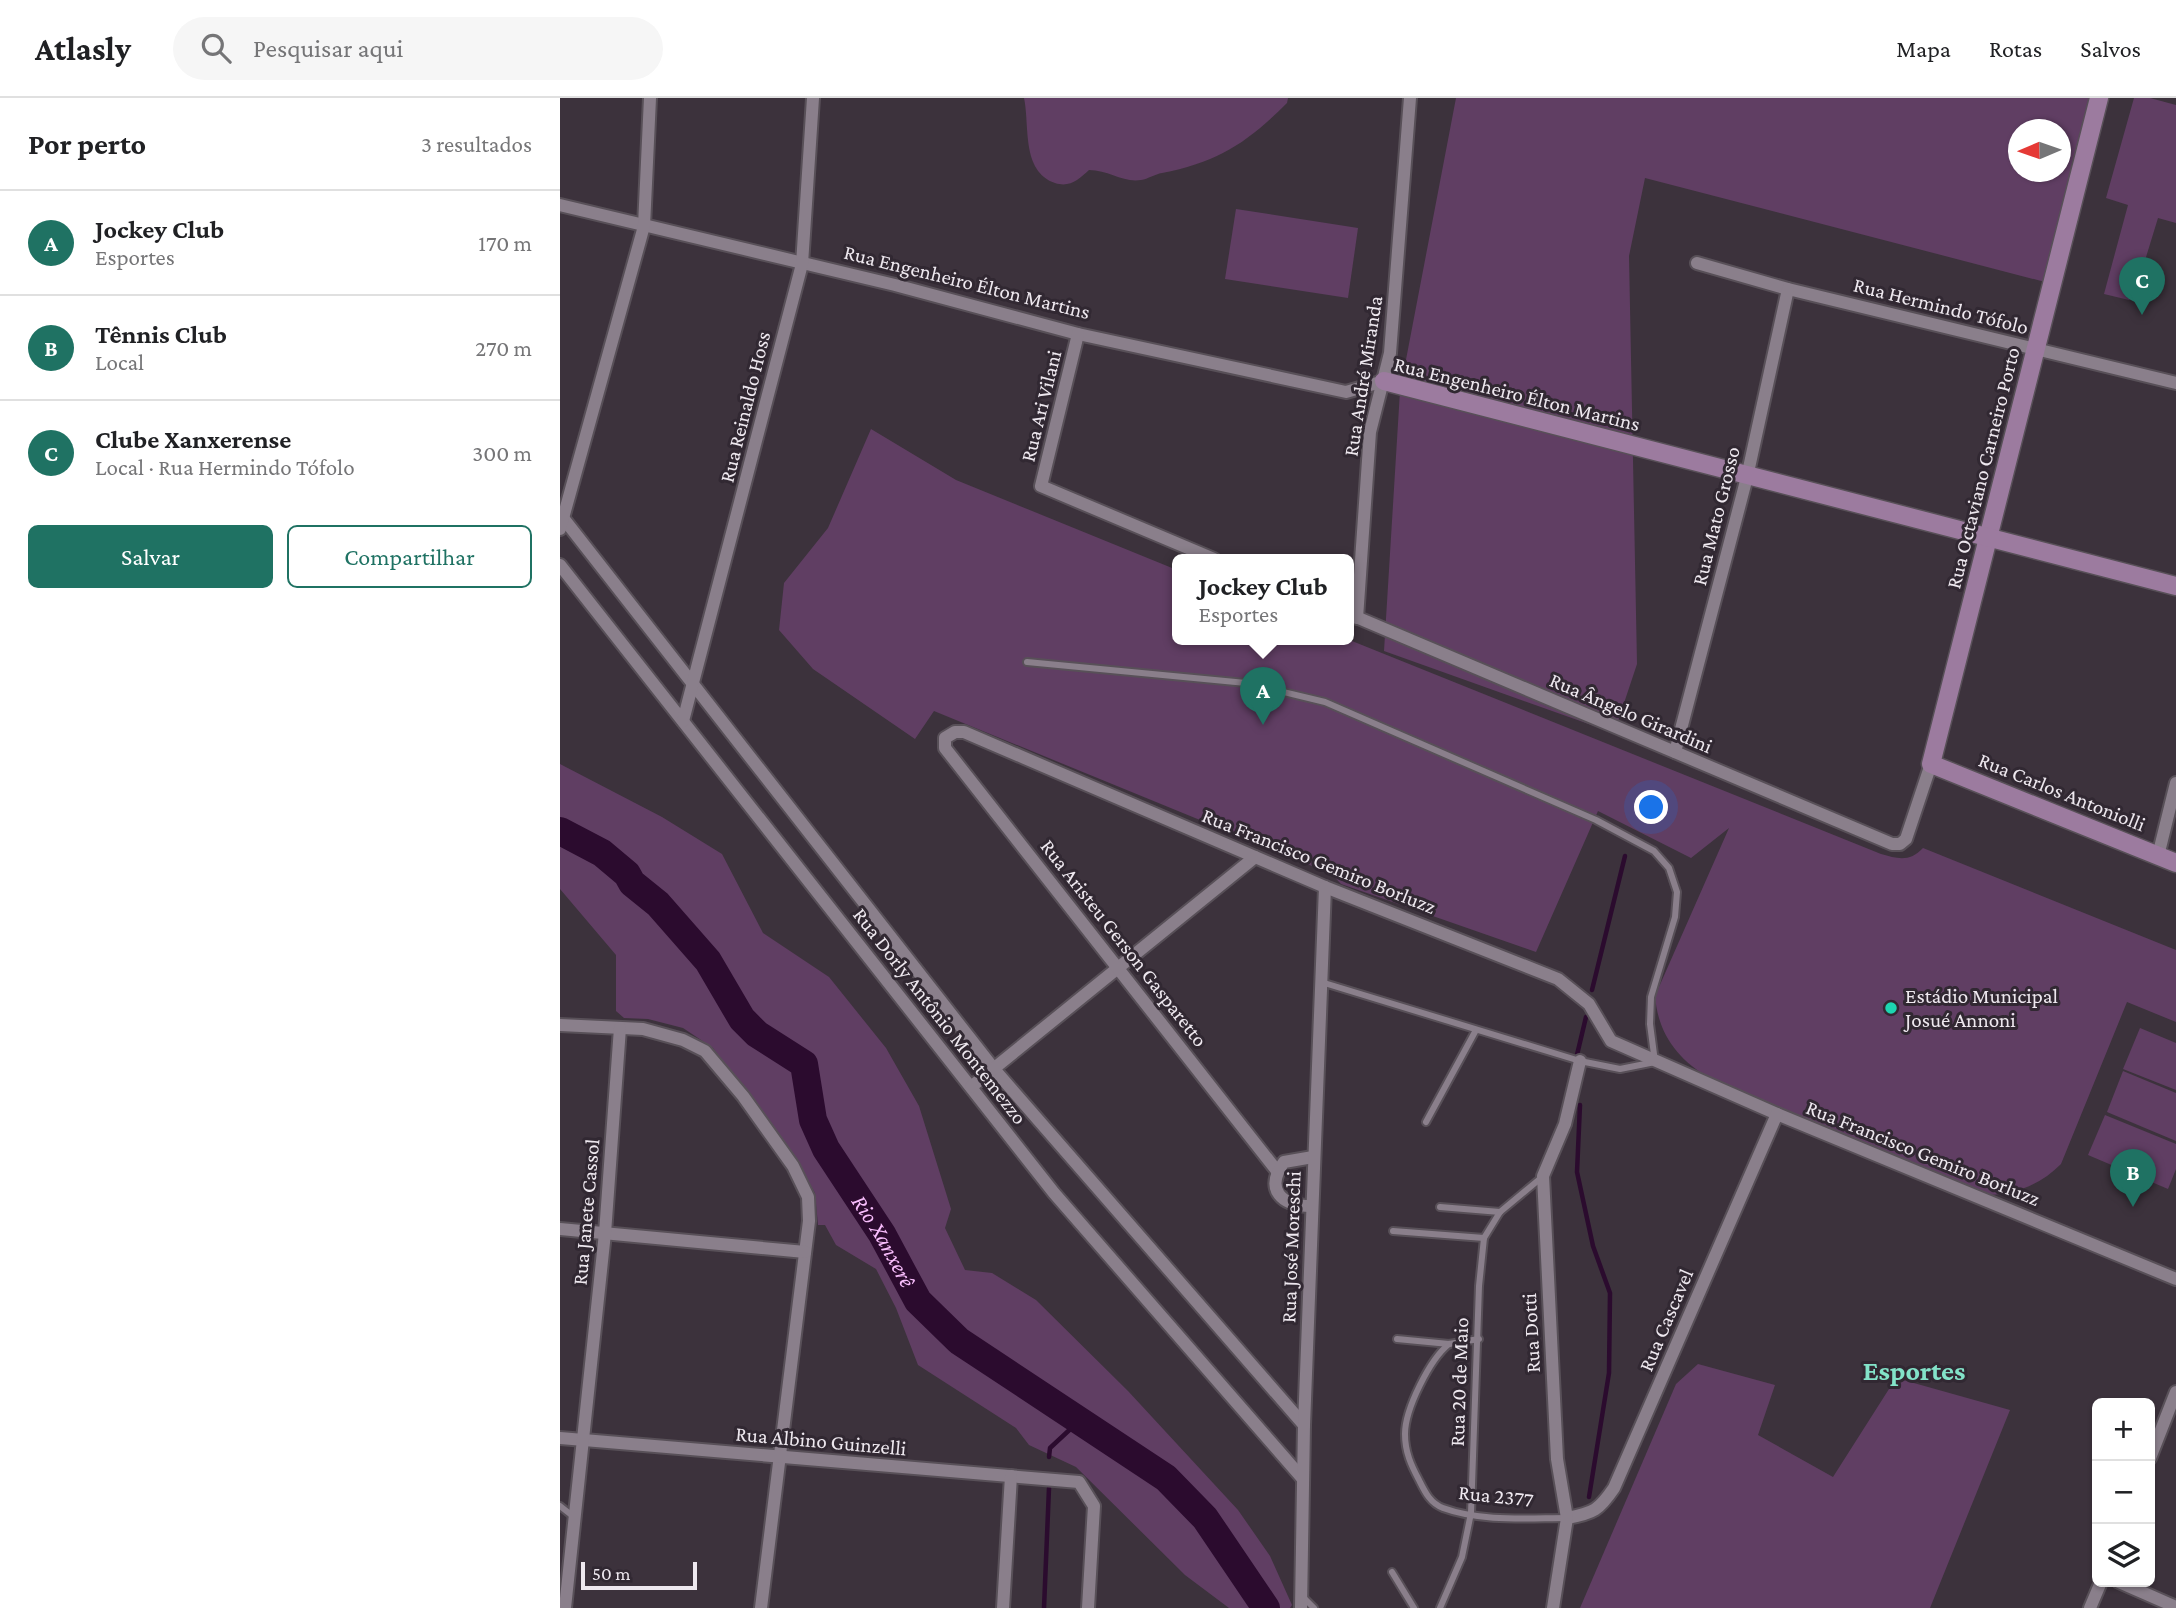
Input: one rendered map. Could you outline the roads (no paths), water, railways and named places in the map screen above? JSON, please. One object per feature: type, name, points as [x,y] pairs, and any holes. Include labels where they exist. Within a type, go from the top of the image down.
[{"type":"street","points":[[561,521],[644,226],[650,98]]},
{"type":"street","name":"Rua Reinaldo Hoss","points":[[683,722],[802,264],[813,98]]},
{"type":"street","name":"Rua André Miranda","points":[[1354,605],[1370,432],[1384,381],[1395,297],[1410,98]]},
{"type":"street","name":"Rua Octaviano Carneiro Porto","points":[[1900,844],[1906,839],[1931,764],[1990,540],[2099,98]]},
{"type":"street","name":"Rua Engenheiro Élton Martins","points":[[560,205],[895,285],[1078,334],[1346,393],[1384,381],[2176,586]]},
{"type":"street","name":"Rua Hermindo Tófolo","points":[[1697,263],[1788,289],[2176,383]]},
{"type":"street","name":"Rua Mato Grosso","points":[[1675,752],[1747,477],[1788,289]]},
{"type":"street","name":"Rua Ari Vilani","points":[[1078,334],[1041,486],[1202,554]]},
{"type":"street","name":"Rua Dorly Antônio Montemezzo","points":[[561,521],[694,684],[994,1069],[1304,1425]]},
{"type":"street","name":"Rua Dorly Antônio Montemezzo","points":[[560,565],[1054,1193],[1303,1479]]},
{"type":"street","name":"Rua Ângelo Girardini","points":[[1354,616],[1892,844],[1900,844]]},
{"type":"street","name":"Rua Francisco Gemiro Borluzz","points":[[945,738],[955,732],[964,732],[1325,887],[1558,979],[1589,1004],[1611,1041],[1777,1114],[2176,1279]]},
{"type":"street","name":"Rua Aristeu Gerson Gasparetto","points":[[945,738],[944,748],[1277,1171],[1276,1184],[1282,1199],[1297,1206],[1311,1206]]},
{"type":"street","name":"Rua Carlos Antoniolli","points":[[1931,764],[2176,863]]},
{"type":"street","points":[[2158,856],[2176,783]]},
{"type":"street","points":[[971,1087],[1255,857]]},
{"type":"street","name":"Rua José Moreschi","points":[[1301,1602],[1311,1206],[1325,887]]},
{"type":"street","points":[[560,1025],[661,1033],[705,1051],[743,1096],[802,1183],[808,1198],[809,1221],[761,1608]]},
{"type":"street","name":"Rua Janete Cassol","points":[[565,1608],[605,1233],[620,1028]]},
{"type":"street","name":"Rua Dotti","points":[[1553,1608],[1567,1518],[1557,1459],[1543,1176],[1556,1152],[1580,1061]]},
{"type":"street","name":"Rua Cascavel","points":[[1567,1518],[1589,1514],[1600,1508],[1614,1488],[1777,1114]]},
{"type":"street","points":[[1277,1171],[1290,1159],[1313,1157]]},
{"type":"street","points":[[560,1229],[805,1252]]},
{"type":"street","points":[[2155,1445],[2176,1392]]},
{"type":"street","name":"Rua Albino Guinzelli","points":[[560,1438],[1079,1482],[1094,1506],[1088,1608]]},
{"type":"street","points":[[1003,1608],[1011,1476]]},
{"type":"street","points":[[2090,1608],[2099,1587]]},
{"type":"street","points":[[2130,1587],[2176,1607]]},
{"type":"lane","points":[[1027,662],[1246,683],[1325,702],[1596,820],[1654,851],[1669,868],[1677,892],[1675,917],[1651,998],[1650,1024],[1655,1062],[1620,1069],[1580,1061],[1321,982]]},
{"type":"lane","points":[[1426,1122],[1476,1030]]},
{"type":"lane","name":"Rua 20 de Maio","points":[[1440,1608],[1462,1557],[1471,1513],[1479,1286],[1484,1238],[1500,1212],[1543,1176]]},
{"type":"lane","points":[[1440,1207],[1500,1212]]},
{"type":"lane","points":[[1393,1231],[1484,1238]]},
{"type":"lane","points":[[1397,1339],[1449,1344],[1479,1339]]},
{"type":"lane","name":"Rua 2377","points":[[1449,1344],[1437,1353],[1410,1409],[1405,1433],[1409,1460],[1429,1499],[1442,1508],[1471,1513],[1516,1518],[1567,1518]]},
{"type":"lane","points":[[560,1506],[576,1518]]},
{"type":"lane","points":[[1392,1572],[1414,1608]]},
{"type":"lane","points":[[1301,1602],[1314,1608]]},
{"type":"waterway","name":"Rio Xanxerê","points":[[560,831],[602,853],[627,874],[632,883],[658,904],[708,961],[742,1019],[757,1034],[804,1064],[813,1120],[826,1149],[882,1234],[918,1301],[959,1341],[1166,1478],[1205,1518],[1266,1608]]},
{"type":"waterway","points":[[1592,990],[1625,856]]},
{"type":"waterway","points":[[1576,1059],[1586,1017]]},
{"type":"waterway","points":[[1580,1105],[1577,1172],[1593,1246],[1610,1293],[1609,1373],[1589,1497]]},
{"type":"waterway","points":[[1049,1457],[1050,1448],[1078,1422]]},
{"type":"waterway","points":[[1044,1608],[1049,1488]]},
{"type":"place","name":"Clube Xanxerense","points":[[2142,315]]},
{"type":"place","name":"Jockey Club","points":[[1263,725]]},
{"type":"place","name":"Estádio Municipal Josué Annoni","points":[[1891,1008]]},
{"type":"place","name":"Tênnis Club","points":[[2133,1207]]},
{"type":"district","name":"Esportes","points":[[1914,1370]]}]
